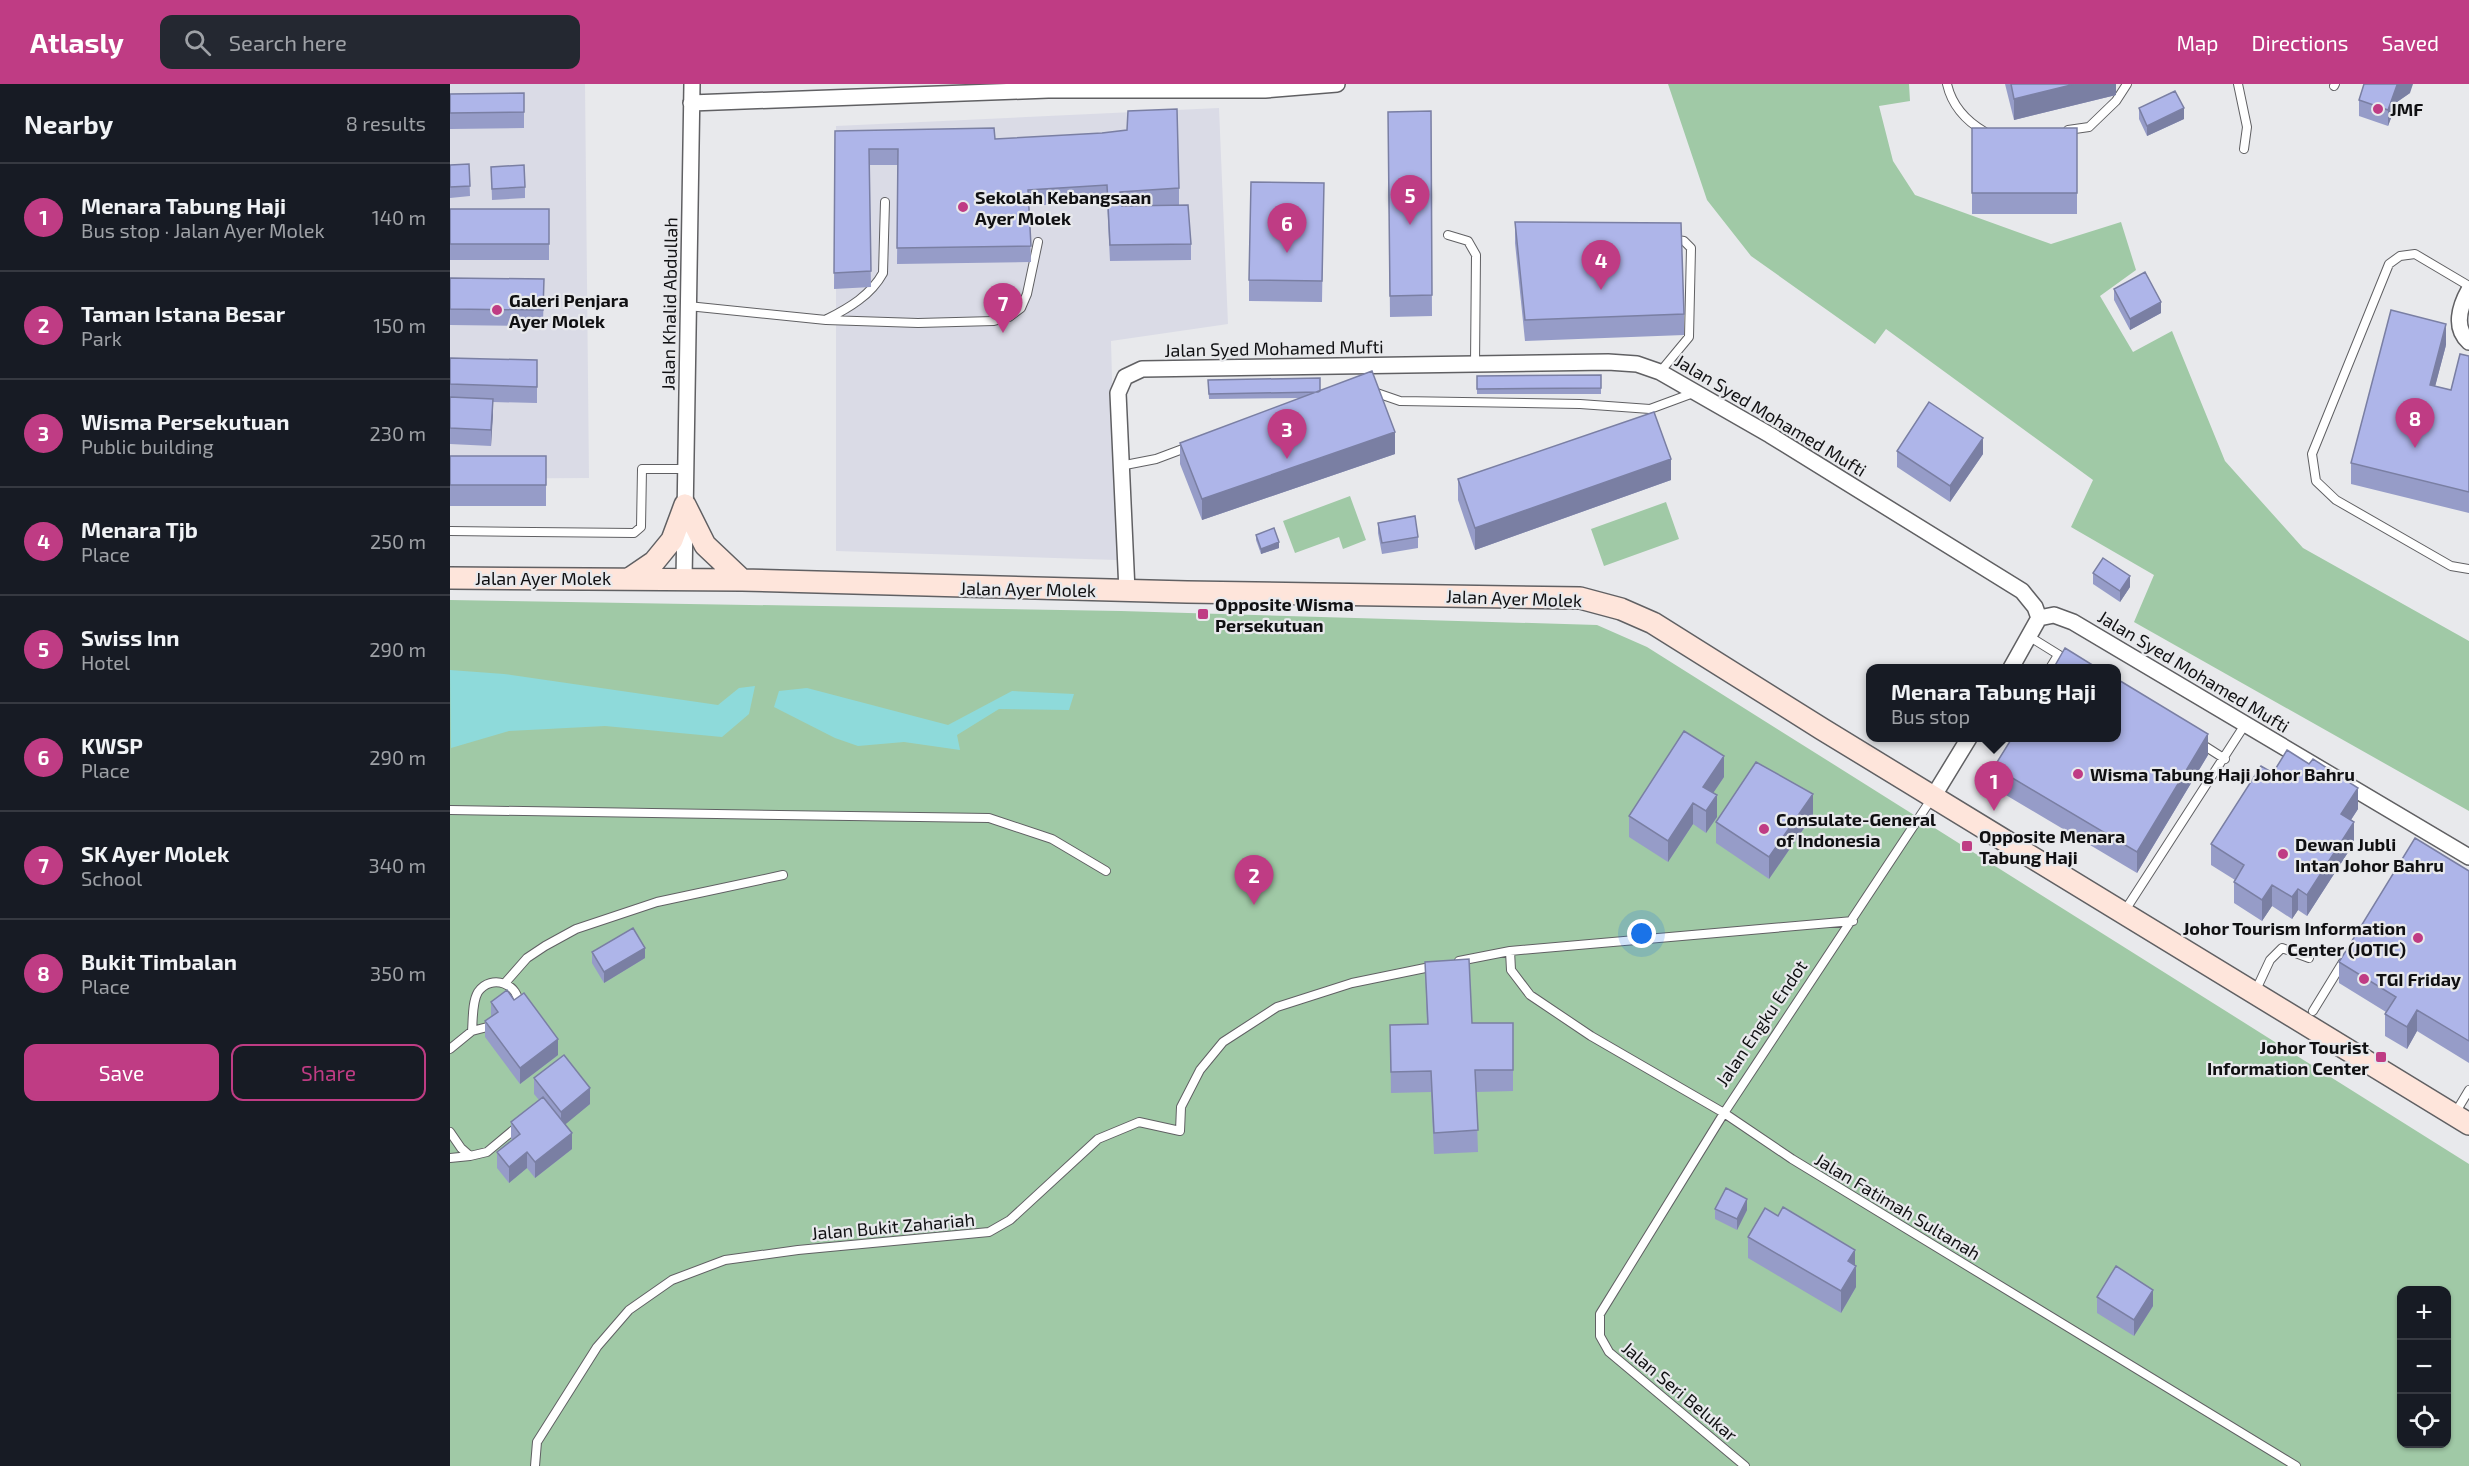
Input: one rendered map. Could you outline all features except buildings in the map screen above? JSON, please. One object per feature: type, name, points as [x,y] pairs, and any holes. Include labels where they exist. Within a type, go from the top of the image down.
[{"type":"main road","points":[[629,579],[654,562],[672,540],[685,505]]},
{"type":"main road","points":[[685,505],[705,545],[742,580]]},
{"type":"main road","name":"Jalan Ayer Molek","points":[[450,578],[742,580],[1127,591],[1568,598],[1621,609],[1653,623],[1933,797],[2462,1119]]},
{"type":"street","name":"Jalan Khalid Abdullah","points":[[684,580],[692,84]]},
{"type":"street","points":[[691,103],[1049,87],[1265,90],[1337,84]]},
{"type":"street","points":[[2469,288],[2463,301],[2458,323],[2463,337],[2469,342]]},
{"type":"street","name":"Jalan Syed Mohamed Mufti","points":[[1127,591],[1118,393],[1125,377],[1142,369],[1608,362],[1637,364],[1660,372],[1827,469],[2022,591],[2035,607],[2039,618],[2047,615],[2062,616],[2246,723],[2423,835],[2469,857]]},
{"type":"street","points":[[2014,664],[2039,618]]},
{"type":"street","name":"Jalan Engku Endot","points":[[1933,797],[1967,742]]},
{"type":"lane","points":[[1947,84],[1952,102],[1972,124],[1990,134]]},
{"type":"lane","points":[[2058,131],[2089,127],[2116,100],[2127,84]]},
{"type":"lane","points":[[2238,84],[2247,127],[2244,149]]},
{"type":"lane","points":[[826,320],[861,299],[879,282],[883,273],[885,202]]},
{"type":"lane","points":[[1448,235],[1468,241],[1476,255],[1474,364]]},
{"type":"lane","points":[[1660,372],[1689,337],[1690,248],[1684,241],[1667,239]]},
{"type":"lane","points":[[688,306],[826,320],[972,323],[994,321],[1009,317],[1021,308],[1027,294],[1038,243]]},
{"type":"lane","points":[[2469,288],[2415,254],[2400,256],[2389,264],[2312,454],[2316,481],[2336,500],[2451,566],[2469,569]]},
{"type":"lane","points":[[1357,392],[1368,390],[1400,401],[1580,404],[1650,409],[1696,392]]},
{"type":"lane","points":[[1120,466],[1156,459],[1199,444]]},
{"type":"lane","points":[[450,531],[634,533],[641,527],[642,469],[686,469]]},
{"type":"lane","points":[[2030,637],[2072,664]]},
{"type":"lane","points":[[2053,664],[2058,655]]},
{"type":"lane","points":[[2123,913],[2225,759],[2246,723]]},
{"type":"lane","points":[[2195,740],[2225,759]]},
{"type":"lane","name":"Jalan Engku Endot","points":[[1600,1336],[1600,1314],[1724,1113],[1933,797]]},
{"type":"lane","points":[[450,810],[989,818],[1052,839],[1106,871]]},
{"type":"lane","points":[[472,1031],[478,993],[489,984],[506,983],[527,958],[576,929],[657,902],[783,875]]},
{"type":"lane","points":[[1454,963],[1510,951],[1853,921]]},
{"type":"lane","points":[[2254,993],[2270,960],[2282,948],[2309,958]]},
{"type":"lane","points":[[2313,1011],[2351,950]]},
{"type":"lane","name":"Jalan Fatimah Sultanah","points":[[1510,951],[1510,970],[1530,995],[1591,1036],[1724,1113],[1792,1159],[2296,1466]]},
{"type":"lane","name":"Jalan Bukit Zahariah","points":[[535,1466],[537,1442],[597,1347],[628,1310],[672,1280],[725,1260],[798,1250],[989,1232],[1010,1220],[1098,1139],[1139,1122],[1180,1131],[1181,1107],[1200,1070],[1223,1042],[1277,1007],[1352,983],[1442,965]]},
{"type":"lane","points":[[506,983],[516,993],[519,1000],[518,1006],[512,1013]]},
{"type":"lane","points":[[450,1049],[472,1031],[495,1025],[504,1019]]},
{"type":"lane","points":[[2462,1119],[2469,1090]]},
{"type":"lane","points":[[450,1158],[487,1152],[524,1121]]},
{"type":"lane","points":[[450,1132],[470,1156]]},
{"type":"lane","name":"Jalan Seri Belukar","points":[[1600,1336],[1609,1352],[1744,1466]]},
{"type":"shaded area","points":[[450,84],[585,84],[589,478],[450,479]]},
{"type":"shaded area","points":[[1219,108],[1228,324],[1111,341],[1117,560],[836,551],[836,126]]},
{"type":"green space","points":[[1668,84],[1909,84],[1910,101],[1879,106],[1893,161],[1915,195],[2051,244],[2121,222],[2136,270],[2100,296],[2133,352],[2172,331],[2225,461],[2303,548],[2469,641],[2469,811],[2134,622],[2154,575],[2071,527],[2093,480],[1886,329],[1875,344],[1751,256],[1707,200]]},
{"type":"green space","points":[[1350,496],[1366,540],[1343,549],[1339,537],[1295,553],[1283,521]]},
{"type":"green space","points":[[1666,502],[1679,539],[1604,566],[1591,529]]},
{"type":"green space","points":[[450,600],[1121,611],[1597,625],[1647,647],[2469,1164],[2469,1466],[450,1466]]},
{"type":"water","points":[[450,670],[504,674],[718,705],[739,688],[755,686],[749,714],[722,737],[605,726],[509,731],[451,748]]},
{"type":"water","points":[[807,688],[948,725],[1012,691],[1074,694],[1069,710],[999,709],[957,735],[960,750],[904,742],[858,746],[835,738],[774,707],[779,691]]},
{"type":"place","name":"JMF","points":[[2378,109]]},
{"type":"place","name":"Sekolah Kebangsaan Ayer Molek","points":[[963,207]]},
{"type":"place","name":"Swiss Inn","points":[[1410,225]]},
{"type":"place","name":"KWSP","points":[[1287,253]]},
{"type":"place","name":"Menara Tjb","points":[[1601,290]]},
{"type":"place","name":"Galeri Penjara Ayer Molek","points":[[497,310]]},
{"type":"place","name":"SK Ayer Molek","points":[[1003,333]]},
{"type":"place","name":"Bukit Timbalan","points":[[2415,448]]},
{"type":"place","name":"Wisma Persekutuan","points":[[1287,459]]},
{"type":"place","name":"Opposite Wisma Persekutuan","points":[[1203,614]]},
{"type":"place","name":"Wisma Tabung Haji Johor Bahru","points":[[2078,774]]},
{"type":"place","name":"Menara Tabung Haji","points":[[1994,811]]},
{"type":"place","name":"Consulate-General of Indonesia","points":[[1764,829]]},
{"type":"place","name":"Opposite Menara Tabung Haji","points":[[1967,846]]},
{"type":"place","name":"Dewan Jubli Intan Johor Bahru","points":[[2283,854]]},
{"type":"place","name":"Taman Istana Besar","points":[[1254,905]]},
{"type":"place","name":"Johor Tourism Information Center (JOTIC)","points":[[2418,938]]},
{"type":"place","name":"TGI Friday","points":[[2364,979]]},
{"type":"place","name":"Johor Tourist Information Center","points":[[2381,1057]]}]
